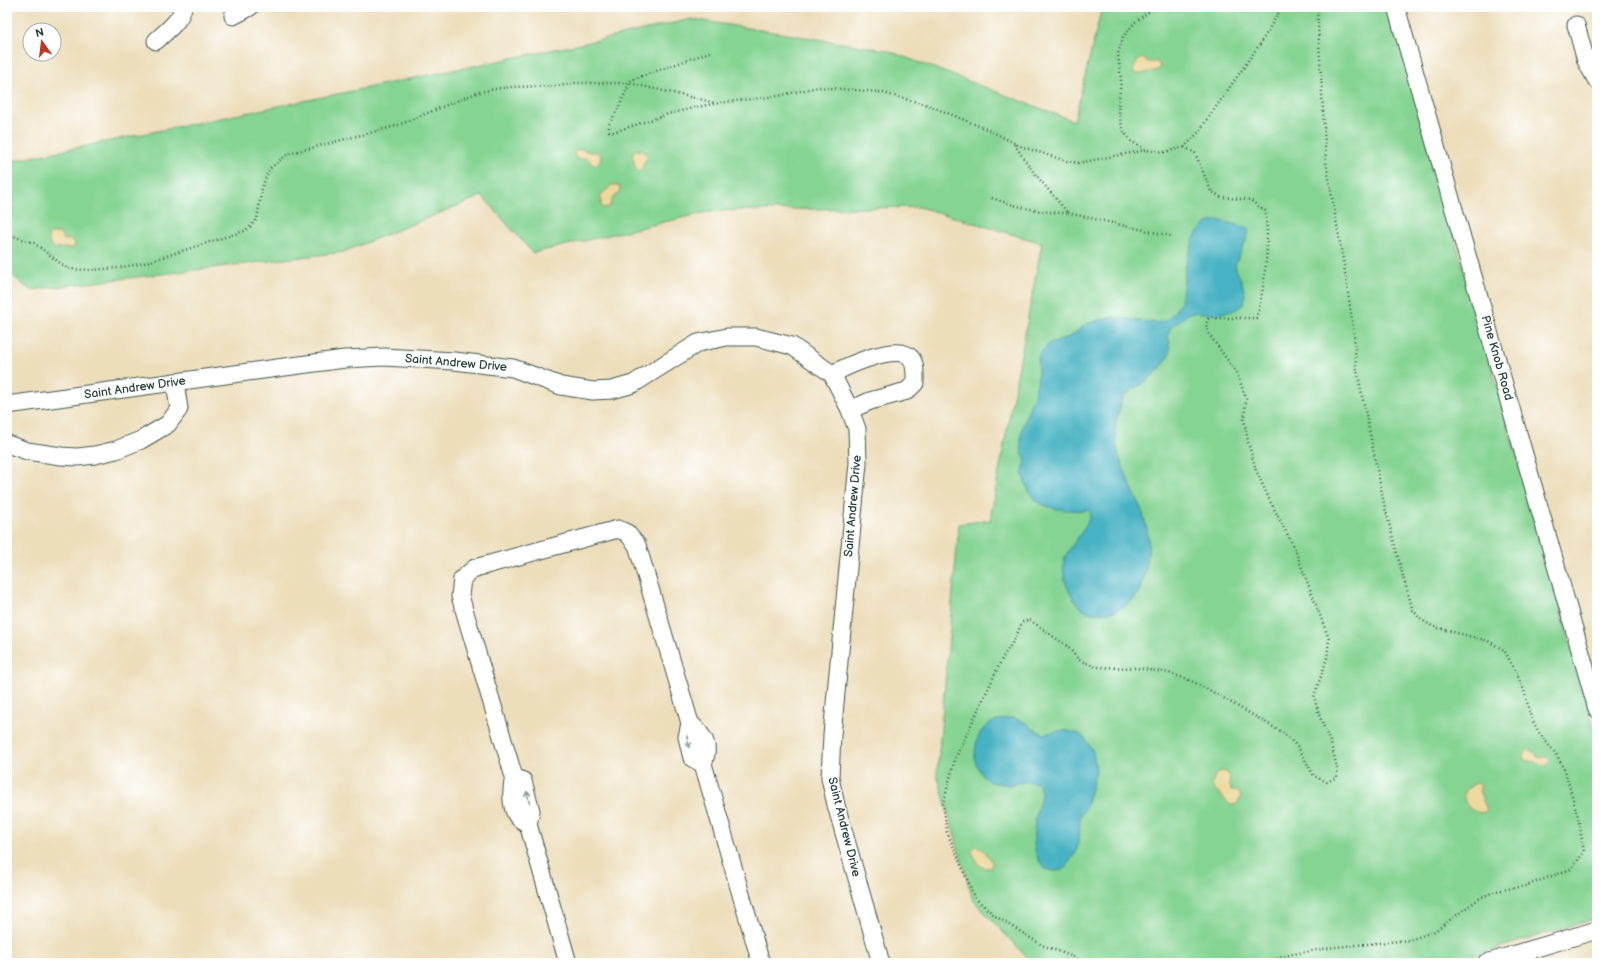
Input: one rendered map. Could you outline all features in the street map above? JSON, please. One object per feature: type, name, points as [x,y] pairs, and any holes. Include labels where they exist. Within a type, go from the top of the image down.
[{"type":"street","points":[[156,41],[173,25],[183,10],[183,7]]},
{"type":"street","points":[[233,16],[250,7]]},
{"type":"street","name":"Pine Knob Road","points":[[1396,7],[1597,709]]},
{"type":"street","points":[[1576,25],[1586,62],[1597,81]]},
{"type":"street","name":"Saint Andrew Drive","points":[[7,405],[345,359],[384,357],[454,361],[513,368],[561,386],[593,391],[612,390],[634,384],[698,343],[727,337],[756,337],[792,346],[832,374],[850,410],[857,429],[858,462],[832,736],[830,778],[881,963]]},
{"type":"street","points":[[832,374],[847,366],[890,352],[904,352],[911,358],[915,368],[915,383],[907,390],[870,401],[850,410]]},
{"type":"street","points":[[7,444],[27,451],[77,457],[116,450],[141,440],[168,424],[178,409],[176,382]]},
{"type":"street","points":[[568,963],[528,824],[517,817],[511,788],[514,777],[460,596],[462,579],[475,568],[618,529],[627,533],[638,545],[690,723],[702,735],[707,754],[703,764],[761,963]]},
{"type":"street","points":[[1486,963],[1597,930]]},
{"type":"path","points":[[1146,150],[1131,141],[1124,132],[1120,119],[1118,106],[1121,81],[1118,54],[1123,37],[1135,22],[1155,7]]},
{"type":"path","points":[[710,52],[631,80],[619,107],[608,124],[609,131],[614,132],[668,114],[716,103],[778,96],[818,87],[879,92],[947,112],[1011,140],[1020,146],[1066,161],[1078,163],[1146,150],[1165,152],[1184,147],[1197,134],[1231,87],[1260,44],[1282,7]]},
{"type":"path","points":[[1261,963],[1293,954],[1335,947],[1410,940],[1416,938],[1435,931],[1480,898],[1496,891],[1525,886],[1571,869],[1584,852],[1578,817],[1565,771],[1556,754],[1540,734],[1531,718],[1524,690],[1504,650],[1488,641],[1434,627],[1420,619],[1413,610],[1386,508],[1356,365],[1354,334],[1344,266],[1326,162],[1317,7]]},
{"type":"path","points":[[7,234],[34,243],[68,269],[113,269],[144,263],[244,231],[250,227],[257,219],[265,176],[269,169],[288,154],[396,126],[476,93],[494,89],[558,86],[575,83],[629,83],[716,103]]},
{"type":"path","points":[[1011,140],[1018,148],[1031,169],[1068,213]]},
{"type":"path","points":[[1089,963],[1042,945],[995,916],[975,898],[947,832],[943,804],[955,759],[1003,657],[1016,637],[1022,622],[1030,620],[1067,646],[1080,660],[1096,667],[1137,668],[1170,673],[1187,679],[1282,732],[1298,747],[1314,776],[1326,782],[1337,776],[1338,767],[1314,697],[1327,658],[1329,639],[1294,547],[1256,470],[1248,442],[1244,419],[1246,399],[1237,373],[1209,334],[1206,324],[1208,318],[1256,318],[1261,302],[1267,241],[1265,211],[1250,200],[1220,197],[1211,191],[1195,153],[1184,147]]},
{"type":"path","points":[[992,198],[1028,209],[1054,213],[1068,213],[1171,236]]},
{"type":"green space","points":[[1102,7],[1389,7],[1597,738],[1597,918],[1448,963],[1032,963],[973,900],[937,774],[959,524],[990,520],[1042,243],[919,207],[711,211],[533,253],[482,196],[343,252],[30,290],[7,271],[7,162],[604,39],[691,19],[886,50],[1074,121]]},
{"type":"sand","points":[[1142,58],[1148,62],[1158,62],[1160,68],[1155,71],[1134,73],[1135,64]]},
{"type":"sand","points":[[578,149],[589,152],[598,152],[601,156],[600,162],[595,165],[587,158],[577,159],[574,155],[575,151]]},
{"type":"sand","points":[[635,150],[642,150],[648,156],[643,164],[643,168],[639,171],[635,169],[632,156]]},
{"type":"sand","points":[[612,185],[618,185],[620,187],[619,193],[613,198],[609,207],[603,208],[601,205],[601,195]]},
{"type":"sand","points":[[60,233],[64,240],[74,242],[74,248],[55,248],[50,245],[48,237],[50,234]]},
{"type":"sand","points":[[1527,750],[1532,751],[1538,756],[1547,758],[1550,761],[1547,766],[1524,760],[1523,755]]},
{"type":"sand","points":[[1221,771],[1226,772],[1230,777],[1229,783],[1231,790],[1239,792],[1241,797],[1237,804],[1231,805],[1228,803],[1219,793],[1215,791],[1212,785],[1215,775]]},
{"type":"sand","points":[[1475,783],[1479,784],[1480,793],[1487,810],[1485,812],[1476,812],[1469,808],[1465,801],[1464,792]]},
{"type":"sand","points":[[976,846],[983,850],[992,861],[991,867],[985,868],[980,866],[972,852]]},
{"type":"water","points":[[1218,220],[1249,228],[1248,235],[1235,265],[1243,285],[1245,300],[1243,305],[1239,308],[1224,313],[1190,313],[1173,326],[1169,335],[1169,355],[1164,364],[1151,378],[1128,393],[1122,399],[1116,424],[1116,441],[1119,457],[1145,520],[1148,536],[1147,562],[1141,587],[1131,602],[1115,611],[1096,613],[1088,612],[1077,603],[1068,590],[1063,567],[1065,556],[1085,527],[1091,513],[1088,510],[1055,509],[1042,504],[1032,496],[1022,474],[1026,461],[1022,452],[1022,432],[1037,384],[1039,354],[1051,342],[1070,337],[1086,324],[1111,317],[1155,323],[1164,321],[1170,317],[1181,303],[1186,263],[1193,241],[1197,233],[1207,223]]},
{"type":"water","points":[[1006,718],[1013,718],[1025,722],[1033,729],[1044,734],[1064,730],[1080,734],[1084,737],[1093,751],[1096,770],[1086,807],[1080,817],[1079,843],[1075,854],[1063,870],[1054,871],[1045,869],[1037,856],[1034,834],[1040,797],[1038,783],[1027,781],[1009,785],[989,782],[976,764],[975,757],[978,738],[984,728],[994,722]]}]
